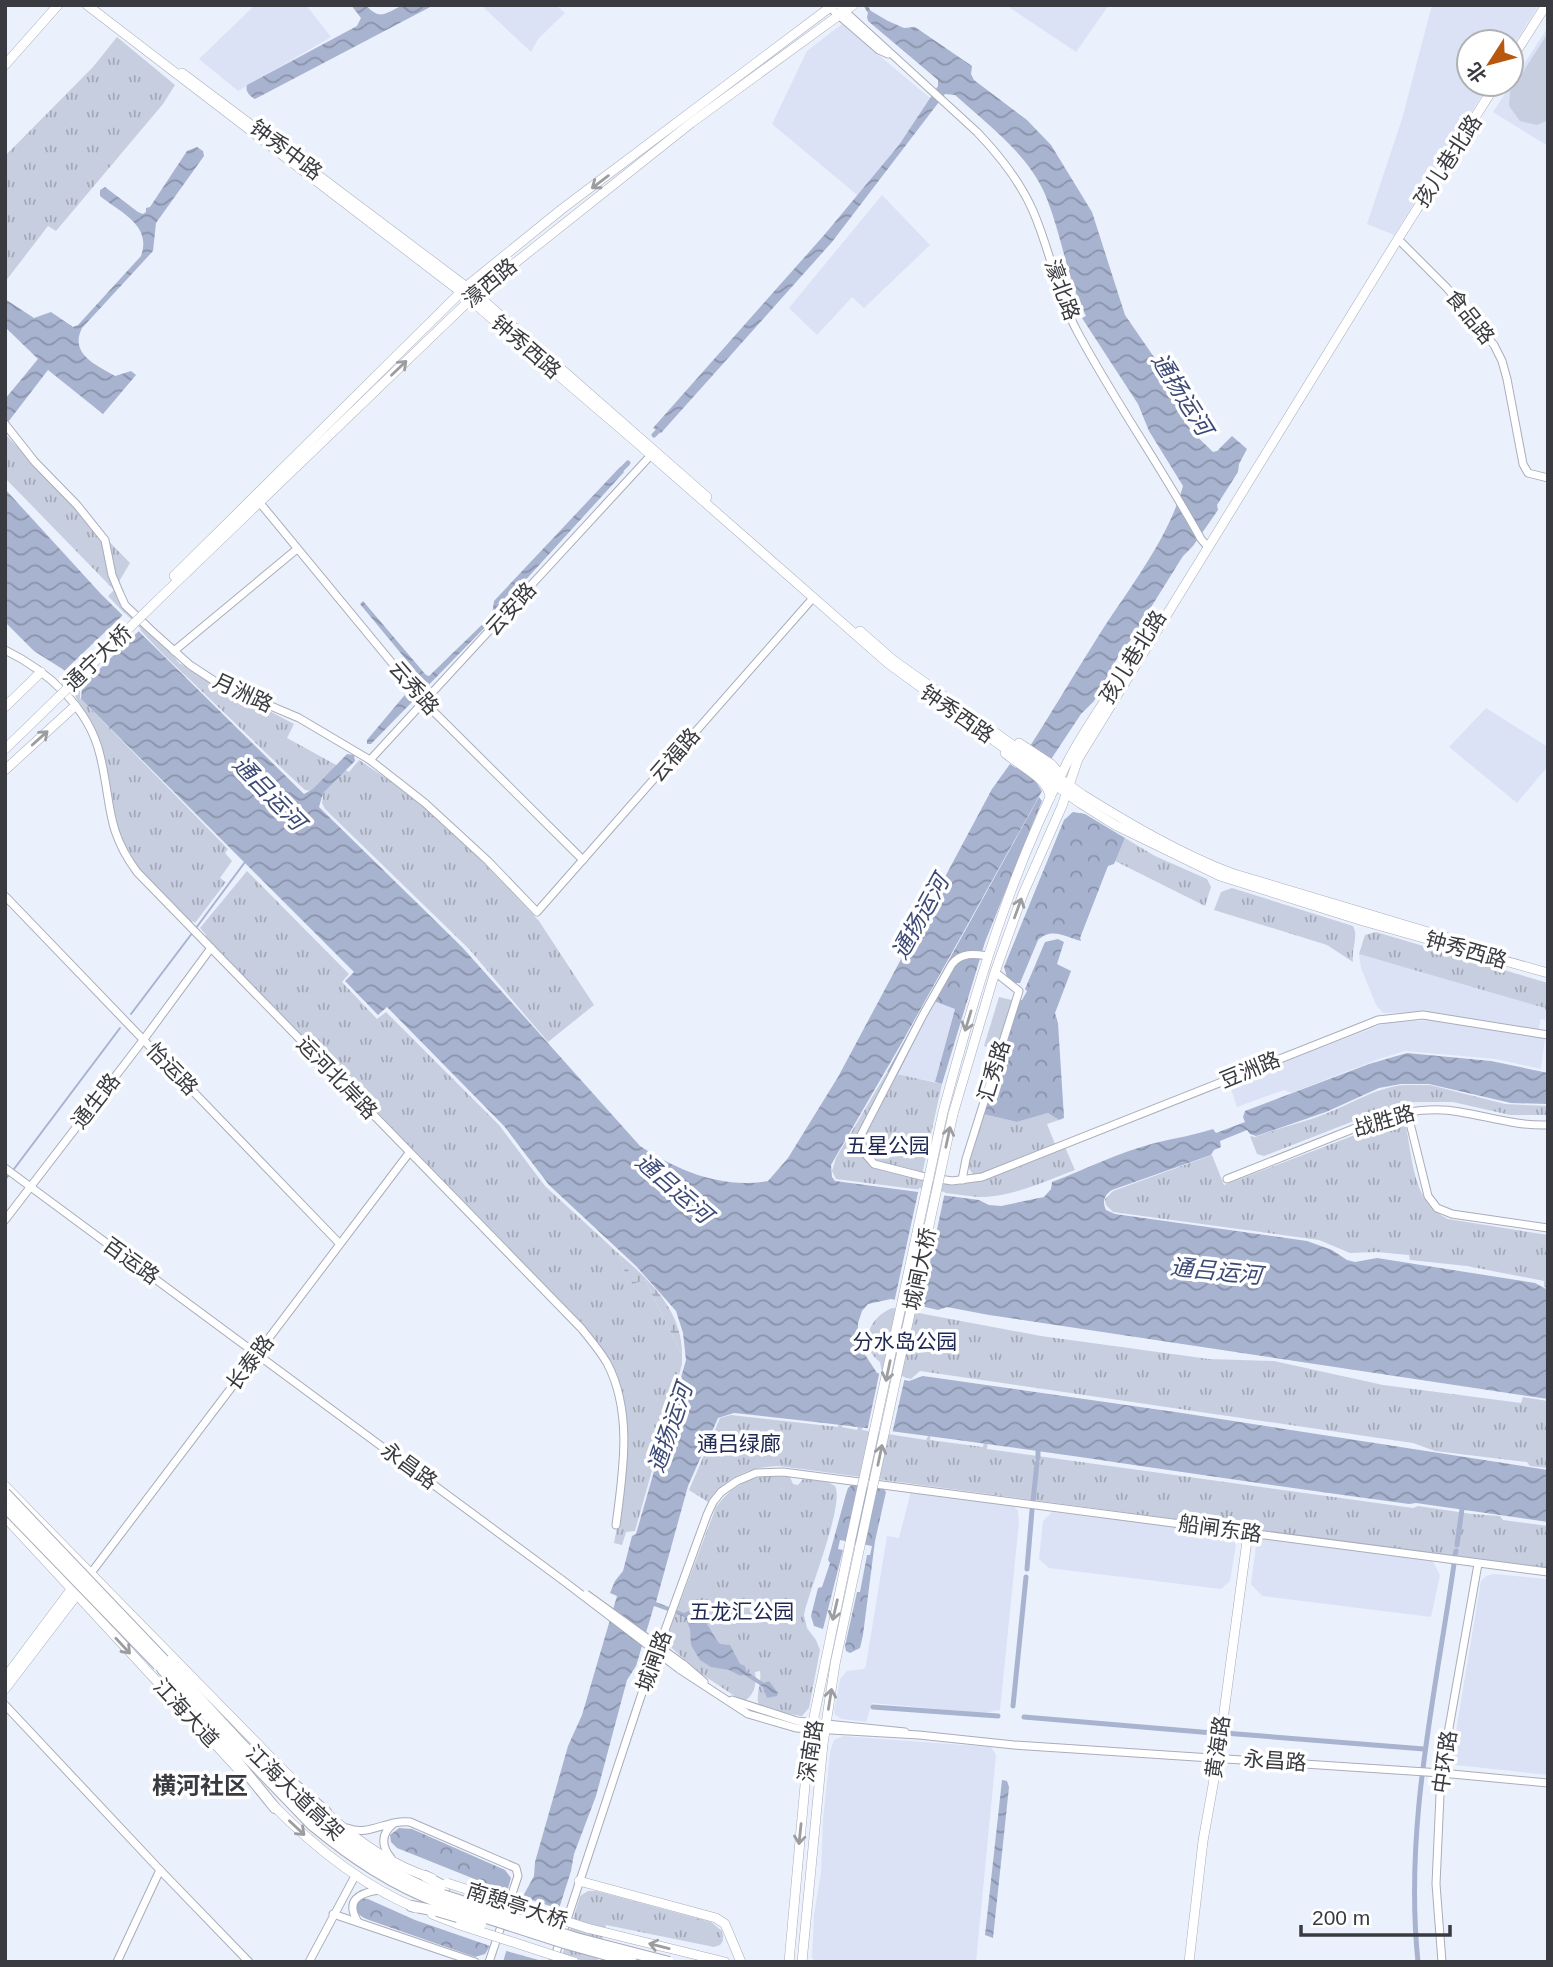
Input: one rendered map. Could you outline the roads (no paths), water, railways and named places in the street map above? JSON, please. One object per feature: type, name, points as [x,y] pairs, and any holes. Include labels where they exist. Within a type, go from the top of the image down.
[{"type":"highway","name":"江海大道高架","points":[[5,1493],[161,1665],[312,1825],[346,1852],[388,1880],[442,1896],[564,1943],[632,1962]]},
{"type":"highway","name":"江海大道高架","points":[[5,1507],[161,1665],[343,1840],[393,1872],[442,1896]]},
{"type":"highway","points":[[161,1665],[275,1808]]},
{"type":"highway","points":[[228,1727],[326,1812]]},
{"type":"highway","points":[[425,1876],[442,1896],[613,1962]]},
{"type":"highway","points":[[411,1906],[442,1896],[486,1904],[630,1948],[663,1961]]},
{"type":"main road","points":[[5,56],[50,5]]},
{"type":"main road","points":[[5,65],[58,5]]},
{"type":"main road","name":"钟秀中路","points":[[87,5],[464,289]]},
{"type":"main road","name":"钟秀中路","points":[[96,5],[473,296]]},
{"type":"main road","points":[[1525,38],[1546,5]]},
{"type":"main road","name":"濠西路","points":[[158,596],[464,289],[562,209],[838,8]]},
{"type":"main road","name":"濠西路","points":[[158,596],[260,503],[473,296],[838,8]]},
{"type":"main road","name":"孩儿巷北路","points":[[948,1114],[962,1038],[988,956],[1049,802],[1079,759],[1205,543],[1487,98]]},
{"type":"main road","name":"钟秀西路","points":[[473,296],[889,664],[949,710],[988,732]]},
{"type":"main road","name":"钟秀西路","points":[[473,296],[893,660],[1043,771],[1145,831],[1231,873],[1548,967]]},
{"type":"main road","name":"通宁大桥","points":[[35,716],[158,596]]},
{"type":"main road","points":[[5,707],[41,671]]},
{"type":"main road","points":[[5,769],[75,706]]},
{"type":"main road","points":[[5,741],[35,716]]},
{"type":"main road","points":[[5,749],[35,716]]},
{"type":"main road","points":[[1043,771],[1049,802]]},
{"type":"main road","name":"钟秀西路","points":[[1063,782],[1115,825],[1220,876],[1363,921],[1548,973]]},
{"type":"main road","name":"孩儿巷北路","points":[[948,1114],[1063,782]]},
{"type":"main road","name":"城闸大桥","points":[[855,1545],[948,1114]]},
{"type":"main road","name":"江海大道","points":[[5,1486],[247,1735],[326,1812],[394,1861],[425,1876]]},
{"type":"main road","name":"江海大道","points":[[5,1517],[275,1808],[305,1836],[355,1875],[381,1890],[411,1906],[460,1925]]},
{"type":"main road","name":"黄海路","points":[[1189,1962],[1203,1841],[1218,1757],[1248,1532]]},
{"type":"main road","name":"深南路","points":[[789,1962],[813,1727],[832,1624],[855,1545]]},
{"type":"main road","name":"深南路","points":[[802,1962],[825,1727],[855,1545]]},
{"type":"main road","name":"长泰路","points":[[5,1678],[91,1573]]},
{"type":"main road","name":"长泰路","points":[[5,1689],[73,1592]]},
{"type":"main road","points":[[579,1881],[716,1918],[725,1924],[741,1962]]},
{"type":"main road","name":"南憩亭大桥","points":[[442,1896],[712,1959]]},
{"type":"main road","name":"南憩亭大桥","points":[[460,1925],[574,1962]]},
{"type":"main road","points":[[712,1959],[720,1957],[727,1950],[729,1933]]},
{"type":"main road","points":[[712,1959],[725,1962]]},
{"type":"street","name":"濠北路","points":[[838,8],[879,50],[892,56],[977,132],[1019,184],[1037,220],[1058,287],[1077,331],[1205,543]]},
{"type":"street","name":"食品路","points":[[1398,239],[1447,288],[1494,345],[1507,379],[1523,464],[1528,473],[1548,478]]},
{"type":"street","name":"月洲路","points":[[5,424],[105,540],[112,575],[125,605],[174,650],[219,684],[299,718],[370,761],[432,808],[537,912]]},
{"type":"street","name":"云安路","points":[[370,761],[651,455]]},
{"type":"street","name":"云秀路","points":[[260,503],[425,703],[583,860]]},
{"type":"street","points":[[174,650],[297,550]]},
{"type":"street","name":"云福路","points":[[537,912],[814,598]]},
{"type":"street","name":"运河北岸路","points":[[5,650],[52,680],[88,723],[100,752],[112,827],[118,843],[137,872],[581,1328],[607,1363],[620,1401],[624,1455],[616,1525]]},
{"type":"street","name":"怡运路","points":[[5,896],[339,1243]]},
{"type":"street","name":"通生路","points":[[5,1220],[144,1040],[211,948]]},
{"type":"street","points":[[962,1181],[921,1176],[874,1164],[862,1150],[860,1140],[874,1107],[952,964],[967,954],[988,956]]},
{"type":"street","name":"汇秀路","points":[[962,1181],[966,1159],[1019,991],[995,972]]},
{"type":"street","name":"豆洲路","points":[[962,1181],[982,1177],[1378,1020],[1423,1015],[1548,1035]]},
{"type":"street","name":"战胜路","points":[[1227,1179],[1383,1117],[1407,1111],[1435,1109],[1503,1122],[1548,1125]]},
{"type":"street","points":[[1407,1111],[1428,1196],[1437,1208],[1452,1214],[1548,1228]]},
{"type":"street","name":"长泰路","points":[[91,1573],[409,1153]]},
{"type":"street","name":"百运路","points":[[5,1168],[257,1354]]},
{"type":"street","name":"永昌路","points":[[257,1354],[680,1666],[748,1714],[775,1724],[1014,1745],[1218,1757],[1548,1783]]},
{"type":"street","name":"城闸路","points":[[553,1962],[640,1696],[713,1502],[727,1486],[763,1472],[892,1484]]},
{"type":"street","name":"船闸东路","points":[[892,1484],[1548,1572]]},
{"type":"street","name":"中环路","points":[[1442,1962],[1436,1884],[1437,1773],[1478,1564]]},
{"type":"street","points":[[5,1705],[249,1962]]},
{"type":"street","points":[[394,1861],[383,1844],[384,1834],[397,1821]]},
{"type":"street","points":[[343,1826],[358,1832],[368,1832],[397,1821],[410,1822],[516,1868],[518,1876],[489,1962]]},
{"type":"street","points":[[117,1962],[160,1870]]},
{"type":"street","points":[[309,1962],[355,1875]]},
{"type":"street","points":[[358,1923],[352,1911],[358,1896],[381,1890]]},
{"type":"street","points":[[333,1914],[475,1962]]},
{"type":"water","points":[[351,5],[366,5],[377,14],[386,14],[405,5],[434,5],[255,99],[249,95],[247,85],[357,26],[361,18]]},
{"type":"water","points":[[863,5],[904,28],[915,27],[972,66],[971,74],[974,80],[1027,120],[1051,145],[1092,212],[1125,315],[1178,392],[1186,423],[1213,452],[1232,436],[1247,449],[1238,472],[1217,505],[1218,510],[1183,556],[1123,652],[1121,651],[1094,701],[1081,714],[1036,782],[1042,791],[831,1165],[832,1177],[835,1181],[979,1200],[989,1205],[1001,1206],[1044,1197],[1051,1189],[1052,1182],[1129,1151],[1213,1129],[1216,1133],[1245,1122],[1245,1111],[1369,1064],[1407,1053],[1491,1061],[1548,1073],[1548,1104],[1511,1103],[1429,1084],[1401,1084],[1379,1088],[1326,1112],[1256,1136],[1247,1130],[1220,1141],[1221,1147],[1211,1155],[1112,1190],[1104,1201],[1106,1210],[1115,1214],[1307,1241],[1355,1262],[1377,1258],[1535,1283],[1548,1290],[1548,1399],[947,1307],[938,1310],[891,1299],[868,1304],[862,1311],[858,1336],[862,1350],[877,1373],[909,1381],[923,1376],[1548,1470],[1548,1522],[819,1422],[734,1413],[718,1418],[688,1486],[656,1602],[684,1613],[693,1609],[698,1611],[697,1614],[720,1644],[730,1645],[746,1671],[764,1683],[769,1681],[778,1693],[777,1696],[767,1698],[763,1687],[743,1674],[741,1676],[729,1670],[711,1667],[700,1660],[691,1645],[690,1629],[685,1617],[654,1606],[636,1666],[627,1680],[596,1796],[574,1854],[542,1962],[503,1962],[522,1898],[534,1876],[535,1862],[568,1746],[582,1715],[617,1596],[610,1593],[623,1571],[632,1536],[636,1534],[686,1360],[683,1333],[676,1311],[636,1266],[549,1185],[504,1126],[387,1007],[378,1015],[345,981],[354,972],[81,699],[82,688],[64,670],[34,651],[5,622],[5,489],[101,594],[304,794],[313,789],[347,754],[354,755],[355,761],[323,793],[319,807],[462,947],[640,1146],[701,1176],[734,1182],[768,1181],[788,1158],[838,1077],[992,789],[1010,764],[1016,768],[1147,563],[1168,525],[1183,486],[1149,431],[1138,404],[1082,318],[1086,316],[1040,183],[1020,155],[955,95],[945,94],[832,242],[661,433],[653,428],[825,234],[899,145],[938,86],[938,80],[868,21],[868,13]]},
{"type":"water","points":[[197,147],[203,151],[204,156],[156,223],[153,251],[82,328],[79,337],[82,352],[93,363],[115,376],[131,371],[136,375],[103,414],[48,370],[5,426],[5,399],[38,359],[5,327],[5,299],[34,318],[51,312],[73,327],[78,325],[141,256],[143,245],[138,228],[125,214],[100,196],[100,190],[105,187],[143,214],[187,151]]},
{"type":"water","points":[[620,467],[624,472],[499,609],[496,616],[371,744],[367,744],[367,740],[419,678],[360,604],[363,601],[429,676],[492,615],[494,601]]},
{"type":"water","points":[[1002,1780],[1007,1781],[1009,1787],[993,1938],[985,1935]]},
{"type":"waterway","points":[[654,435],[658,431]]},
{"type":"waterway","points":[[622,469],[628,463]]},
{"type":"waterway","points":[[196,928],[245,862]]},
{"type":"waterway","points":[[131,1014],[193,932]]},
{"type":"waterway","points":[[14,1169],[120,1028]]},
{"type":"waterway","points":[[5,1180],[8,1176]]},
{"type":"waterway","points":[[1038,1451],[1038,1458]]},
{"type":"waterway","points":[[1033,1501],[1037,1463]]},
{"type":"waterway","points":[[1457,1545],[1462,1509]]},
{"type":"waterway","points":[[1027,1569],[1032,1510]]},
{"type":"waterway","points":[[1455,1555],[1456,1551]]},
{"type":"waterway","points":[[1418,1962],[1415,1912],[1418,1812],[1454,1564]]},
{"type":"waterway","points":[[1013,1706],[1026,1577]]},
{"type":"waterway","points":[[873,1707],[998,1716]]},
{"type":"waterway","points":[[1024,1717],[1213,1733]]},
{"type":"waterway","points":[[1224,1733],[1424,1749]]},
{"type":"district","name":"横河社区","points":[[200,1786]]},
{"type":"water label","name":"通扬运河","points":[[1182,394]]},
{"type":"water label","name":"通吕运河","points":[[269,793]]},
{"type":"water label","name":"通扬运河","points":[[920,917]]},
{"type":"water label","name":"通吕运河","points":[[674,1188]]},
{"type":"water label","name":"通吕运河","points":[[1216,1271]]},
{"type":"water label","name":"通扬运河","points":[[670,1428]]},
{"type":"park label","name":"五星公园","points":[[888,1146]]},
{"type":"park label","name":"分水岛公园","points":[[905,1342]]},
{"type":"park label","name":"通吕绿廊","points":[[739,1444]]},
{"type":"park label","name":"五龙汇公园","points":[[742,1612]]}]
